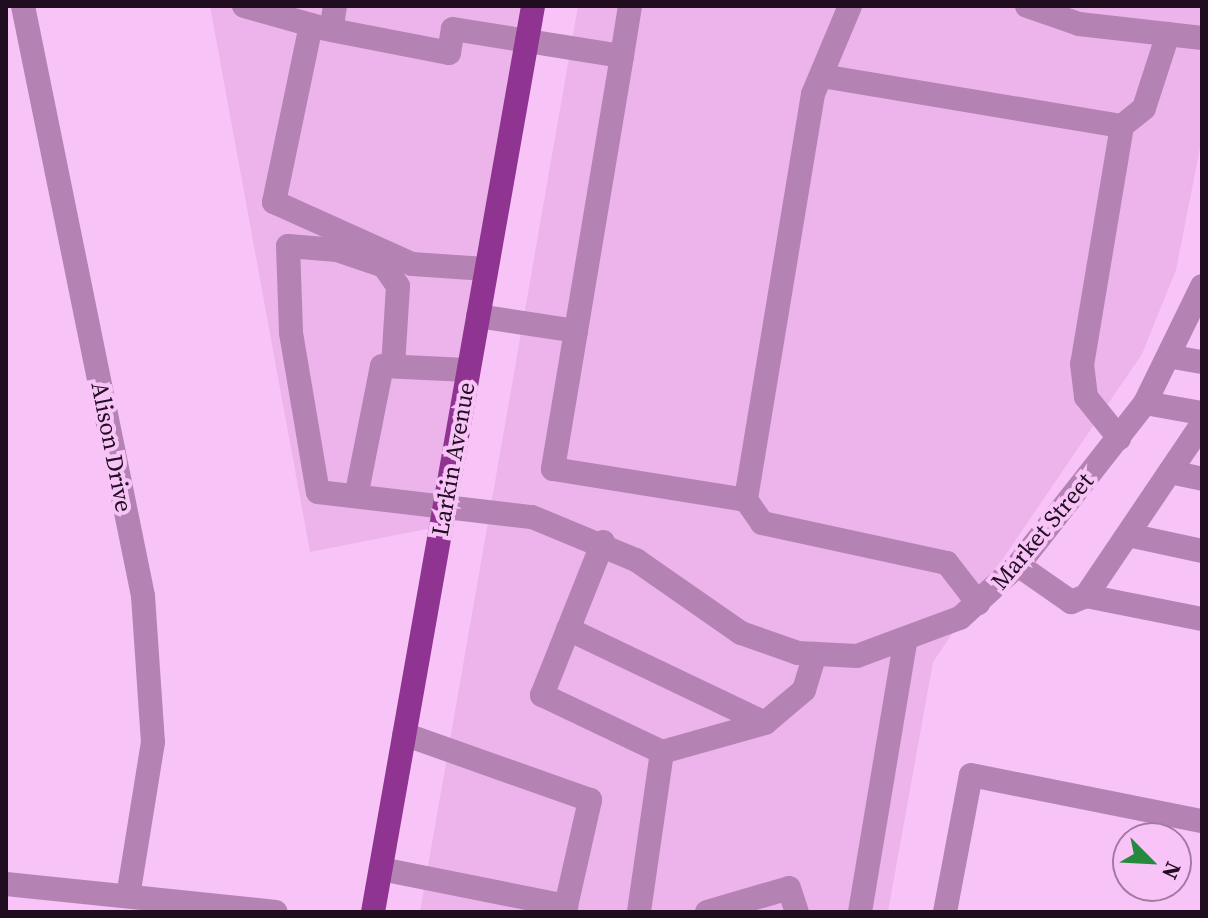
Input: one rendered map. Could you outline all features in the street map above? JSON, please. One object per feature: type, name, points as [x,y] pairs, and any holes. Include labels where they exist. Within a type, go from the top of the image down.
[{"type":"main road","name":"Larkin Avenue","points":[[373,912],[533,6]]},
{"type":"street","name":"Alison Drive","points":[[23,6],[144,611],[153,742],[129,891]]},
{"type":"street","points":[[244,6],[321,28],[449,53],[453,29],[622,56]]},
{"type":"street","points":[[335,6],[321,28],[274,202],[412,264],[486,269]]},
{"type":"street","points":[[630,6],[553,469],[746,500]]},
{"type":"street","points":[[850,6],[822,76],[746,500],[762,523],[947,563],[978,603]]},
{"type":"street","points":[[1027,6],[1079,24],[1202,38]]},
{"type":"street","points":[[1119,438],[1086,397],[1082,364],[1122,126],[1144,108],[1168,34]]},
{"type":"street","points":[[822,76],[1122,126]]},
{"type":"street","name":"Market Street","points":[[388,366],[398,286],[384,266],[337,250],[288,246],[291,333],[318,492],[357,492],[444,508],[532,517],[603,542],[720,622],[815,654],[857,656],[905,643],[978,603],[1018,565],[1145,403],[1173,357],[1202,286]]},
{"type":"street","points":[[478,316],[576,331]]},
{"type":"street","points":[[1173,357],[1202,362]]},
{"type":"street","points":[[357,492],[388,366],[468,370]]},
{"type":"street","points":[[1145,403],[1202,413]]},
{"type":"street","points":[[1086,596],[1202,424]]},
{"type":"street","points":[[1170,472],[1202,479]]},
{"type":"street","points":[[1128,535],[1202,551]]},
{"type":"street","points":[[603,542],[542,695],[662,752],[765,723],[804,690],[815,654]]},
{"type":"street","points":[[1018,565],[1071,602],[1086,596],[1202,619]]},
{"type":"street","points":[[568,629],[765,723]]},
{"type":"street","points":[[861,908],[905,643]]},
{"type":"street","points":[[381,869],[484,901],[566,906],[590,800],[404,734]]},
{"type":"street","points":[[639,912],[662,752]]},
{"type":"street","points":[[945,912],[971,775],[1202,821]]},
{"type":"street","points":[[6,884],[129,891],[174,904],[276,912]]},
{"type":"street","points":[[707,912],[789,888],[797,912]]},
{"type":"shaded area","points":[[210,6],[527,6],[437,527],[310,552]]},
{"type":"shaded area","points":[[578,6],[1202,6],[1202,138],[1176,270],[1142,354],[933,662],[888,912],[420,912]]}]
